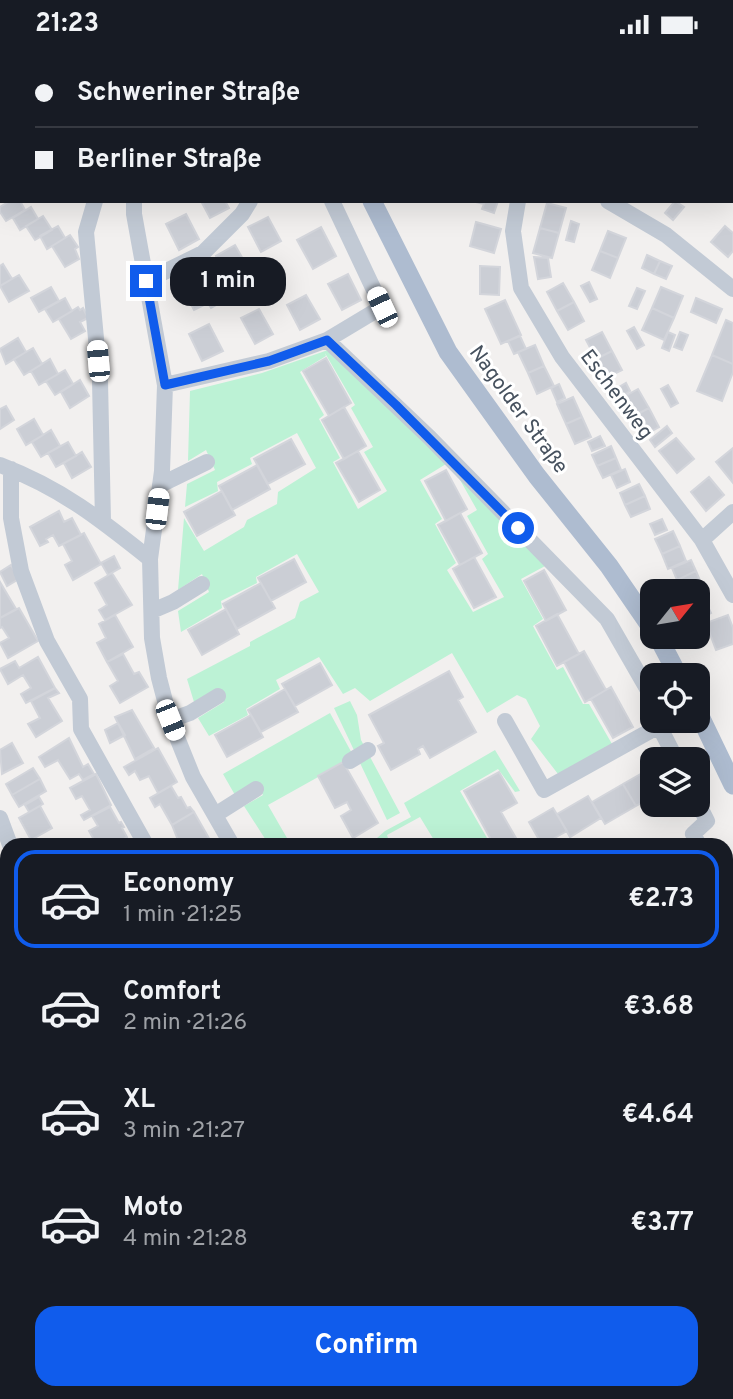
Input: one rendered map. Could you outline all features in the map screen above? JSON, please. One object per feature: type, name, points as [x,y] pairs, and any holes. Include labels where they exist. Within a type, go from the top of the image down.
[{"type":"main road","name":"Nagolder Straße","points":[[373,203],[448,352],[537,476],[610,566],[640,611]]},
{"type":"main road","points":[[708,733],[733,785]]},
{"type":"street","points":[[94,203],[86,232],[100,381],[103,521]]},
{"type":"street","points":[[134,203],[165,385],[160,485],[150,559],[152,638],[170,720],[193,777],[228,838]]},
{"type":"street","points":[[146,281],[203,253],[242,214],[249,203]]},
{"type":"street","points":[[165,385],[269,361],[327,340],[382,307],[333,203]]},
{"type":"street","name":"Eschenweg","points":[[519,203],[513,231],[521,288],[562,357],[702,540],[733,595]]},
{"type":"street","points":[[611,203],[666,235],[733,289]]},
{"type":"street","points":[[327,340],[422,431],[607,619],[640,676]]},
{"type":"street","points":[[160,485],[207,462]]},
{"type":"street","points":[[142,838],[81,729],[80,699],[47,641],[21,571],[11,518],[6,467],[54,488],[103,521],[150,559]]},
{"type":"street","points":[[702,540],[733,512]]},
{"type":"street","points":[[152,611],[173,603],[202,585]]},
{"type":"street","points":[[170,720],[190,713],[218,696]]},
{"type":"street","points":[[505,721],[544,790],[642,733]]},
{"type":"street","points":[[350,761],[368,750]]},
{"type":"street","points":[[215,815],[256,789]]},
{"type":"street","points":[[695,838],[692,834],[707,821],[705,817]]},
{"type":"street","points":[[0,818],[7,838]]},
{"type":"green space","points":[[328,350],[446,464],[420,480],[442,519],[435,524],[456,563],[447,570],[473,612],[504,597],[482,559],[488,554],[467,516],[477,510],[455,471],[547,565],[521,579],[543,619],[533,626],[557,670],[563,667],[583,704],[589,704],[612,744],[558,774],[531,739],[540,726],[526,699],[517,695],[487,713],[452,653],[370,701],[355,688],[343,694],[319,657],[276,680],[280,689],[246,709],[248,715],[209,736],[198,718],[224,702],[218,688],[194,702],[187,679],[250,646],[250,642],[295,618],[300,602],[319,592],[297,554],[256,577],[257,583],[221,601],[222,608],[181,632],[178,611],[209,592],[202,574],[178,590],[184,518],[204,551],[244,527],[247,520],[277,504],[278,492],[316,468],[297,433],[250,458],[252,464],[217,482],[218,491],[185,507],[187,484],[215,470],[206,450],[188,461],[190,391],[262,373]],"holes":[[[325,353],[355,405],[351,408],[373,447],[364,452],[387,491],[358,509],[333,462],[340,458],[319,419],[324,415],[300,372],[326,356]]]},
{"type":"green space","points":[[350,701],[357,715],[361,740],[400,813],[387,820],[334,708]]},
{"type":"green space","points":[[330,713],[354,757],[268,805],[287,838],[265,838],[244,806],[263,795],[255,782],[235,795],[223,774]]},
{"type":"green space","points":[[495,750],[520,791],[515,792],[498,769],[460,791],[487,838],[433,838],[420,817],[387,835],[388,838],[377,838],[411,817],[404,803]]},
{"type":"building","points":[[7,203],[21,203],[25,210],[6,221],[0,207]]},
{"type":"building","points":[[202,203],[226,203],[229,208],[210,218]]},
{"type":"building","points":[[480,203],[497,203],[494,213],[482,209],[484,204]]},
{"type":"building","points":[[547,203],[566,208],[559,233],[540,228]]},
{"type":"building","points":[[673,203],[684,207],[673,220],[665,213]]},
{"type":"building","points":[[31,207],[38,219],[20,230],[13,218]]},
{"type":"building","points":[[186,214],[199,239],[179,250],[166,224]]},
{"type":"building","points":[[43,216],[52,230],[35,240],[26,226]]},
{"type":"building","points":[[268,217],[281,241],[261,252],[248,227]]},
{"type":"building","points":[[571,221],[579,224],[574,242],[566,240]]},
{"type":"building","points":[[476,222],[501,229],[494,253],[470,246]]},
{"type":"building","points":[[58,226],[65,238],[47,249],[40,236]]},
{"type":"building","points":[[725,226],[733,233],[733,251],[728,257],[711,242]]},
{"type":"building","points":[[321,227],[336,256],[313,269],[297,240]]},
{"type":"building","points":[[540,228],[559,233],[552,258],[533,253]]},
{"type":"building","points":[[608,231],[626,238],[618,258],[600,251]]},
{"type":"building","points":[[70,235],[78,247],[75,249],[79,259],[65,267],[52,246]]},
{"type":"building","points":[[235,245],[248,268],[228,279],[216,256]]},
{"type":"building","points":[[600,251],[618,258],[610,278],[592,270]]},
{"type":"building","points":[[647,255],[660,261],[654,274],[642,268]]},
{"type":"building","points":[[534,257],[548,258],[551,277],[538,279]]},
{"type":"building","points":[[259,261],[267,275],[256,281],[248,266]]},
{"type":"building","points":[[660,261],[672,266],[666,279],[654,274]]},
{"type":"building","points":[[3,264],[12,279],[0,286],[0,266]]},
{"type":"building","points":[[480,266],[500,267],[499,295],[480,294]]},
{"type":"building","points":[[199,271],[214,300],[194,310],[179,282]]},
{"type":"building","points":[[348,274],[361,300],[342,310],[328,284]]},
{"type":"building","points":[[19,275],[29,291],[9,302],[0,286]]},
{"type":"building","points":[[589,282],[597,299],[590,302],[581,286]]},
{"type":"building","points":[[563,283],[574,302],[557,311],[547,292]]},
{"type":"building","points":[[51,287],[59,301],[39,312],[31,298]]},
{"type":"building","points":[[661,287],[683,296],[674,318],[652,308]]},
{"type":"building","points":[[216,288],[223,301],[211,308],[208,303],[214,300],[210,292]]},
{"type":"building","points":[[637,288],[645,291],[637,309],[629,306]]},
{"type":"building","points":[[306,295],[320,319],[300,330],[287,305]]},
{"type":"building","points":[[65,298],[72,311],[53,322],[45,309]]},
{"type":"building","points":[[696,298],[722,309],[716,323],[691,312]]},
{"type":"building","points":[[505,300],[521,335],[501,344],[485,309]]},
{"type":"building","points":[[574,302],[584,321],[568,330],[557,311]]},
{"type":"building","points":[[78,307],[80,310],[83,308],[88,318],[80,322],[85,331],[71,339],[59,319]]},
{"type":"building","points":[[652,308],[674,318],[664,340],[642,330]]},
{"type":"building","points":[[259,309],[273,334],[255,344],[241,318]]},
{"type":"building","points":[[726,320],[733,323],[733,364],[712,355]]},
{"type":"building","points":[[209,324],[223,351],[202,361],[189,334]]},
{"type":"building","points":[[634,327],[644,345],[637,349],[627,331]]},
{"type":"building","points":[[602,332],[612,351],[596,359],[586,340]]},
{"type":"building","points":[[668,332],[675,335],[669,351],[662,348]]},
{"type":"building","points":[[680,332],[688,335],[682,350],[674,347]]},
{"type":"building","points":[[520,336],[526,349],[514,354],[508,341]]},
{"type":"building","points":[[18,338],[26,352],[6,364],[0,349]]},
{"type":"building","points":[[535,345],[544,366],[528,373],[518,352]]},
{"type":"building","points":[[33,348],[42,364],[24,375],[14,359]]},
{"type":"building","points":[[612,351],[622,370],[606,378],[596,359]]},
{"type":"building","points":[[712,355],[733,364],[733,372],[722,401],[697,391]]},
{"type":"building","points":[[326,358],[351,403],[329,416],[303,371]]},
{"type":"building","points":[[50,359],[58,374],[39,385],[31,371]]},
{"type":"building","points":[[544,366],[554,386],[537,394],[528,373]]},
{"type":"building","points":[[65,370],[73,384],[55,395],[46,381]]},
{"type":"building","points":[[80,380],[89,396],[70,408],[61,392]]},
{"type":"building","points":[[626,383],[630,391],[617,399],[612,391]]},
{"type":"building","points":[[559,384],[565,398],[557,402],[551,388]]},
{"type":"building","points":[[668,385],[678,403],[671,407],[661,389]]},
{"type":"building","points":[[638,389],[649,408],[632,417],[622,398]]},
{"type":"building","points":[[573,397],[582,417],[566,424],[557,404]]},
{"type":"building","points":[[6,406],[14,420],[0,429],[0,409]]},
{"type":"building","points":[[344,407],[366,446],[344,459],[322,420]]},
{"type":"building","points":[[649,408],[659,427],[643,436],[632,417]]},
{"type":"building","points":[[582,417],[591,437],[575,444],[566,424]]},
{"type":"building","points":[[34,419],[43,435],[26,445],[17,429]]},
{"type":"building","points":[[667,426],[672,433],[655,447],[650,440]]},
{"type":"building","points":[[51,430],[60,446],[41,457],[32,442]]},
{"type":"building","points":[[600,436],[605,446],[592,451],[588,442]]},
{"type":"building","points":[[676,438],[694,459],[677,473],[659,451]]},
{"type":"building","points":[[291,439],[305,464],[268,484],[254,459]]},
{"type":"building","points":[[68,442],[76,456],[56,467],[48,453]]},
{"type":"building","points":[[611,446],[616,458],[597,466],[592,455]]},
{"type":"building","points":[[733,448],[733,483],[716,462]]},
{"type":"building","points":[[358,451],[380,490],[359,502],[336,463]]},
{"type":"building","points":[[82,452],[91,467],[72,478],[64,463]]},
{"type":"building","points":[[616,458],[621,470],[603,478],[597,466]]},
{"type":"building","points":[[257,465],[270,489],[232,510],[219,486]]},
{"type":"building","points":[[625,469],[630,482],[617,488],[611,475]]},
{"type":"building","points":[[446,470],[467,509],[446,521],[425,481]]},
{"type":"building","points":[[709,477],[724,495],[706,511],[691,492]]},
{"type":"building","points":[[639,484],[645,496],[625,505],[620,493]]},
{"type":"building","points":[[222,491],[235,515],[197,536],[184,512]]},
{"type":"building","points":[[645,496],[650,509],[631,517],[625,505]]},
{"type":"building","points":[[59,511],[64,522],[72,518],[81,535],[59,546],[53,535],[46,539],[48,542],[40,546],[30,527]]},
{"type":"building","points":[[460,513],[482,553],[460,565],[438,525]]},
{"type":"building","points":[[662,519],[667,530],[655,535],[650,524]]},
{"type":"building","points":[[673,531],[680,546],[662,554],[655,539]]},
{"type":"building","points":[[84,533],[101,564],[73,580],[65,565],[72,561],[63,544]]},
{"type":"building","points":[[680,546],[686,561],[668,569],[662,554]]},
{"type":"building","points":[[114,556],[120,568],[108,575],[101,563]]},
{"type":"building","points":[[474,557],[496,597],[474,608],[453,569]]},
{"type":"building","points":[[294,559],[306,582],[271,601],[258,578]]},
{"type":"building","points":[[691,560],[696,571],[677,579],[672,568]]},
{"type":"building","points":[[11,565],[19,579],[7,586],[0,572]]},
{"type":"building","points":[[544,570],[566,610],[546,621],[524,581]]},
{"type":"building","points":[[696,571],[699,579],[679,579]]},
{"type":"building","points":[[112,573],[132,605],[105,620],[99,610],[107,605],[95,583]]},
{"type":"building","points":[[0,582],[16,609],[0,618]]},
{"type":"building","points":[[261,583],[275,608],[237,629],[223,604]]},
{"type":"building","points":[[19,608],[38,641],[8,658],[0,643],[9,638],[2,627],[0,628],[0,618]]},
{"type":"building","points":[[226,609],[239,634],[202,655],[188,630]]},
{"type":"building","points":[[557,614],[579,654],[557,666],[536,626]]},
{"type":"building","points":[[115,615],[133,647],[107,662],[97,643],[106,638],[99,624]]},
{"type":"building","points":[[728,615],[733,628],[733,644],[716,650],[710,634],[710,622]]},
{"type":"building","points":[[584,651],[606,690],[585,702],[564,662]]},
{"type":"building","points":[[123,654],[134,674],[139,672],[148,687],[120,703],[110,686],[118,681],[107,662]]},
{"type":"building","points":[[38,657],[55,688],[26,703],[21,694],[31,688],[23,675],[8,684],[0,669],[15,661],[19,668]]},
{"type":"building","points":[[320,663],[332,685],[295,706],[282,684]]},
{"type":"building","points":[[449,671],[463,697],[458,700],[476,732],[430,758],[423,746],[418,749],[420,754],[391,770],[378,746],[384,743],[369,715]]},
{"type":"building","points":[[611,687],[633,727],[613,738],[591,699]]},
{"type":"building","points":[[55,688],[59,693],[48,698],[62,721],[36,737],[28,724],[40,718],[31,701]]},
{"type":"building","points":[[285,689],[298,712],[261,732],[248,710]]},
{"type":"building","points":[[132,710],[154,748],[135,759],[115,717]]},
{"type":"building","points":[[251,715],[263,737],[227,757],[215,735]]},
{"type":"building","points":[[118,723],[125,735],[110,743],[105,730]]},
{"type":"building","points":[[69,738],[83,767],[88,764],[94,774],[83,780],[79,774],[70,779],[58,760],[45,767],[39,757]]},
{"type":"building","points":[[12,743],[23,763],[2,774],[0,750]]},
{"type":"building","points":[[158,748],[177,782],[158,793],[149,776],[140,780],[135,771],[129,775],[124,767]]},
{"type":"building","points":[[343,762],[378,823],[353,838],[341,816],[351,810],[347,802],[335,808],[318,776]]},
{"type":"building","points":[[33,768],[40,779],[12,795],[6,784]]},
{"type":"building","points":[[499,772],[517,803],[501,812],[516,838],[490,838],[464,791]]},
{"type":"building","points":[[96,774],[111,805],[84,820],[81,815],[90,810],[82,796],[76,799],[70,788]]},
{"type":"building","points":[[640,774],[640,804],[636,806],[623,784]]},
{"type":"building","points":[[40,779],[46,791],[19,807],[12,795]]},
{"type":"building","points":[[623,784],[636,806],[605,824],[592,802]]},
{"type":"building","points":[[171,786],[178,798],[181,797],[187,808],[190,807],[194,812],[172,825],[160,804],[155,807],[150,798]]},
{"type":"building","points":[[588,796],[601,818],[570,837],[557,814]]},
{"type":"building","points":[[39,797],[43,804],[29,812],[25,805]]},
{"type":"building","points":[[40,806],[52,828],[30,838],[19,818]]},
{"type":"building","points":[[110,807],[124,827],[122,828],[127,837],[93,838],[89,831],[98,826],[92,816]]},
{"type":"building","points":[[553,808],[567,831],[554,838],[538,838],[529,822]]},
{"type":"building","points":[[194,812],[209,838],[177,838],[172,825]]},
{"type":"route","points":[[146,281],[165,385],[269,361],[327,340],[518,528]]}]
